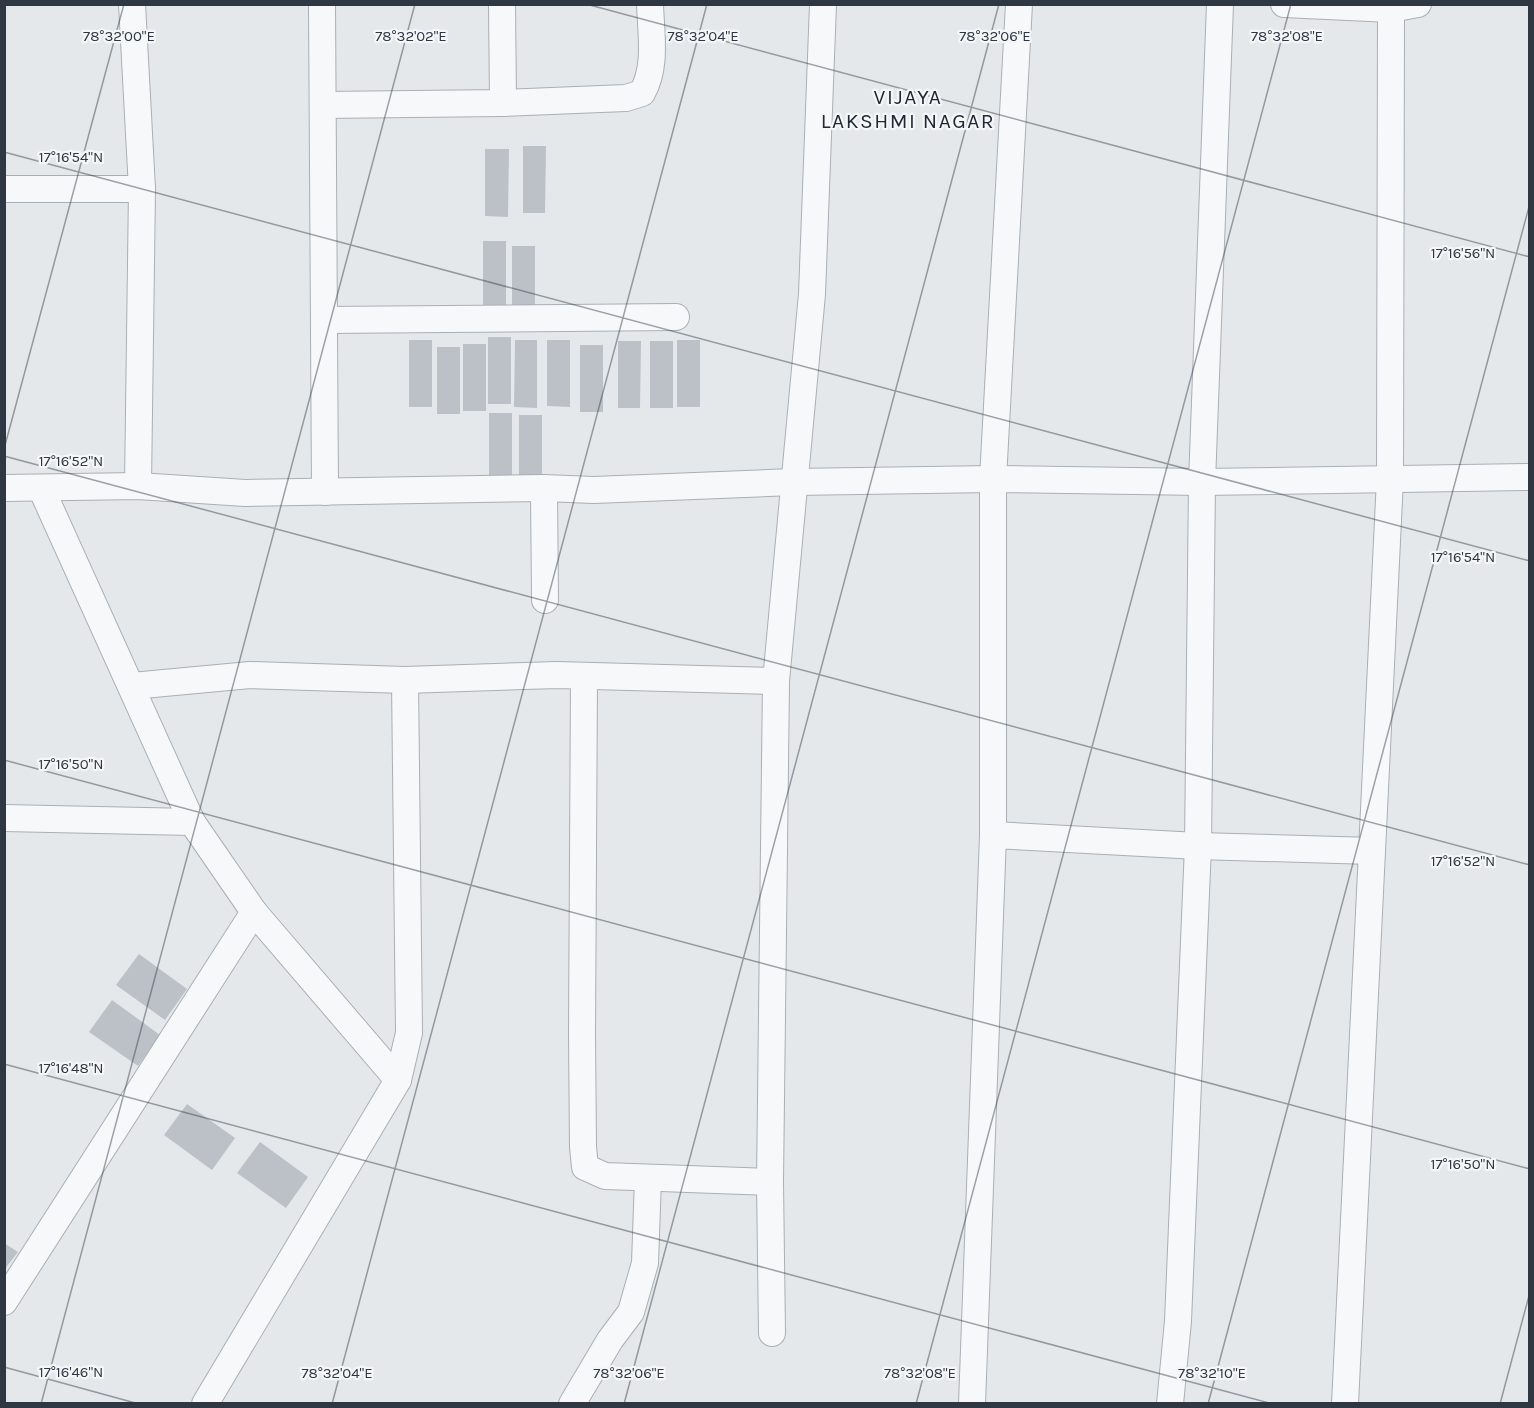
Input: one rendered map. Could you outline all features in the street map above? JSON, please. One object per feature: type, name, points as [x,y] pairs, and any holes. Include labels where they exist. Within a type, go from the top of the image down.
[{"type":"street","points":[[132,4],[142,189],[138,486]]},
{"type":"street","points":[[322,4],[325,492]]},
{"type":"street","points":[[502,4],[503,103]]},
{"type":"street","points":[[322,105],[503,103],[626,98],[642,93],[648,82],[652,65],[650,4]]},
{"type":"street","points":[[772,1333],[770,1182],[776,681],[812,294],[823,4]]},
{"type":"street","points":[[972,1404],[993,835],[993,479],[1019,4]]},
{"type":"street","points":[[1170,1404],[1178,1321],[1198,846],[1203,482],[1220,4]]},
{"type":"street","points":[[1284,4],[1391,9],[1418,4]]},
{"type":"street","points":[[1345,1404],[1390,479],[1391,9]]},
{"type":"street","points":[[4,189],[142,189]]},
{"type":"street","points":[[324,320],[676,317]]},
{"type":"street","points":[[4,488],[138,486],[245,493],[544,488],[594,490],[794,482],[993,479],[1203,482],[1530,477]]},
{"type":"street","points":[[41,488],[192,822],[254,912],[398,1080]]},
{"type":"street","points":[[544,488],[545,600]]},
{"type":"street","points":[[132,686],[250,675],[405,680],[584,676],[776,681]]},
{"type":"street","points":[[584,676],[582,1057],[585,1167],[605,1176],[770,1182]]},
{"type":"street","points":[[205,1404],[398,1080],[410,1033],[405,680]]},
{"type":"street","points":[[4,818],[192,822]]},
{"type":"street","points":[[993,835],[1198,846],[1372,851]]},
{"type":"street","points":[[4,1302],[254,912]]},
{"type":"street","points":[[572,1404],[610,1340],[631,1312],[645,1263],[648,1178]]},
{"type":"building","points":[[523,146],[546,146],[545,213],[523,213]]},
{"type":"building","points":[[485,149],[509,149],[508,217],[485,216]]},
{"type":"building","points":[[483,241],[506,241],[506,308],[483,308]]},
{"type":"building","points":[[512,246],[535,246],[535,312],[512,313]]},
{"type":"building","points":[[488,337],[511,337],[511,404],[488,404]]},
{"type":"building","points":[[409,340],[432,340],[432,407],[409,407]]},
{"type":"building","points":[[515,340],[537,340],[537,408],[514,407]]},
{"type":"building","points":[[547,340],[570,340],[570,407],[547,406]]},
{"type":"building","points":[[677,340],[700,340],[700,407],[677,407]]},
{"type":"building","points":[[618,341],[641,341],[640,408],[618,408]]},
{"type":"building","points":[[650,341],[673,341],[673,408],[650,408]]},
{"type":"building","points":[[463,344],[486,344],[486,411],[463,411]]},
{"type":"building","points":[[580,345],[603,345],[603,412],[580,412]]},
{"type":"building","points":[[437,347],[460,347],[460,414],[437,414]]},
{"type":"building","points":[[489,413],[512,413],[512,480],[489,480]]},
{"type":"building","points":[[519,415],[542,415],[542,483],[519,483]]},
{"type":"building","points":[[139,954],[187,989],[165,1020],[116,985]]},
{"type":"building","points":[[112,1000],[160,1035],[138,1066],[89,1032]]},
{"type":"building","points":[[187,1104],[235,1138],[212,1170],[164,1135]]},
{"type":"building","points":[[260,1142],[308,1177],[286,1208],[237,1173]]},
{"type":"building","points":[[4,1243],[18,1252],[4,1270]]},
{"type":"district","name":"VIJAYA LAKSHMI NAGAR","points":[[908,109]]}]
